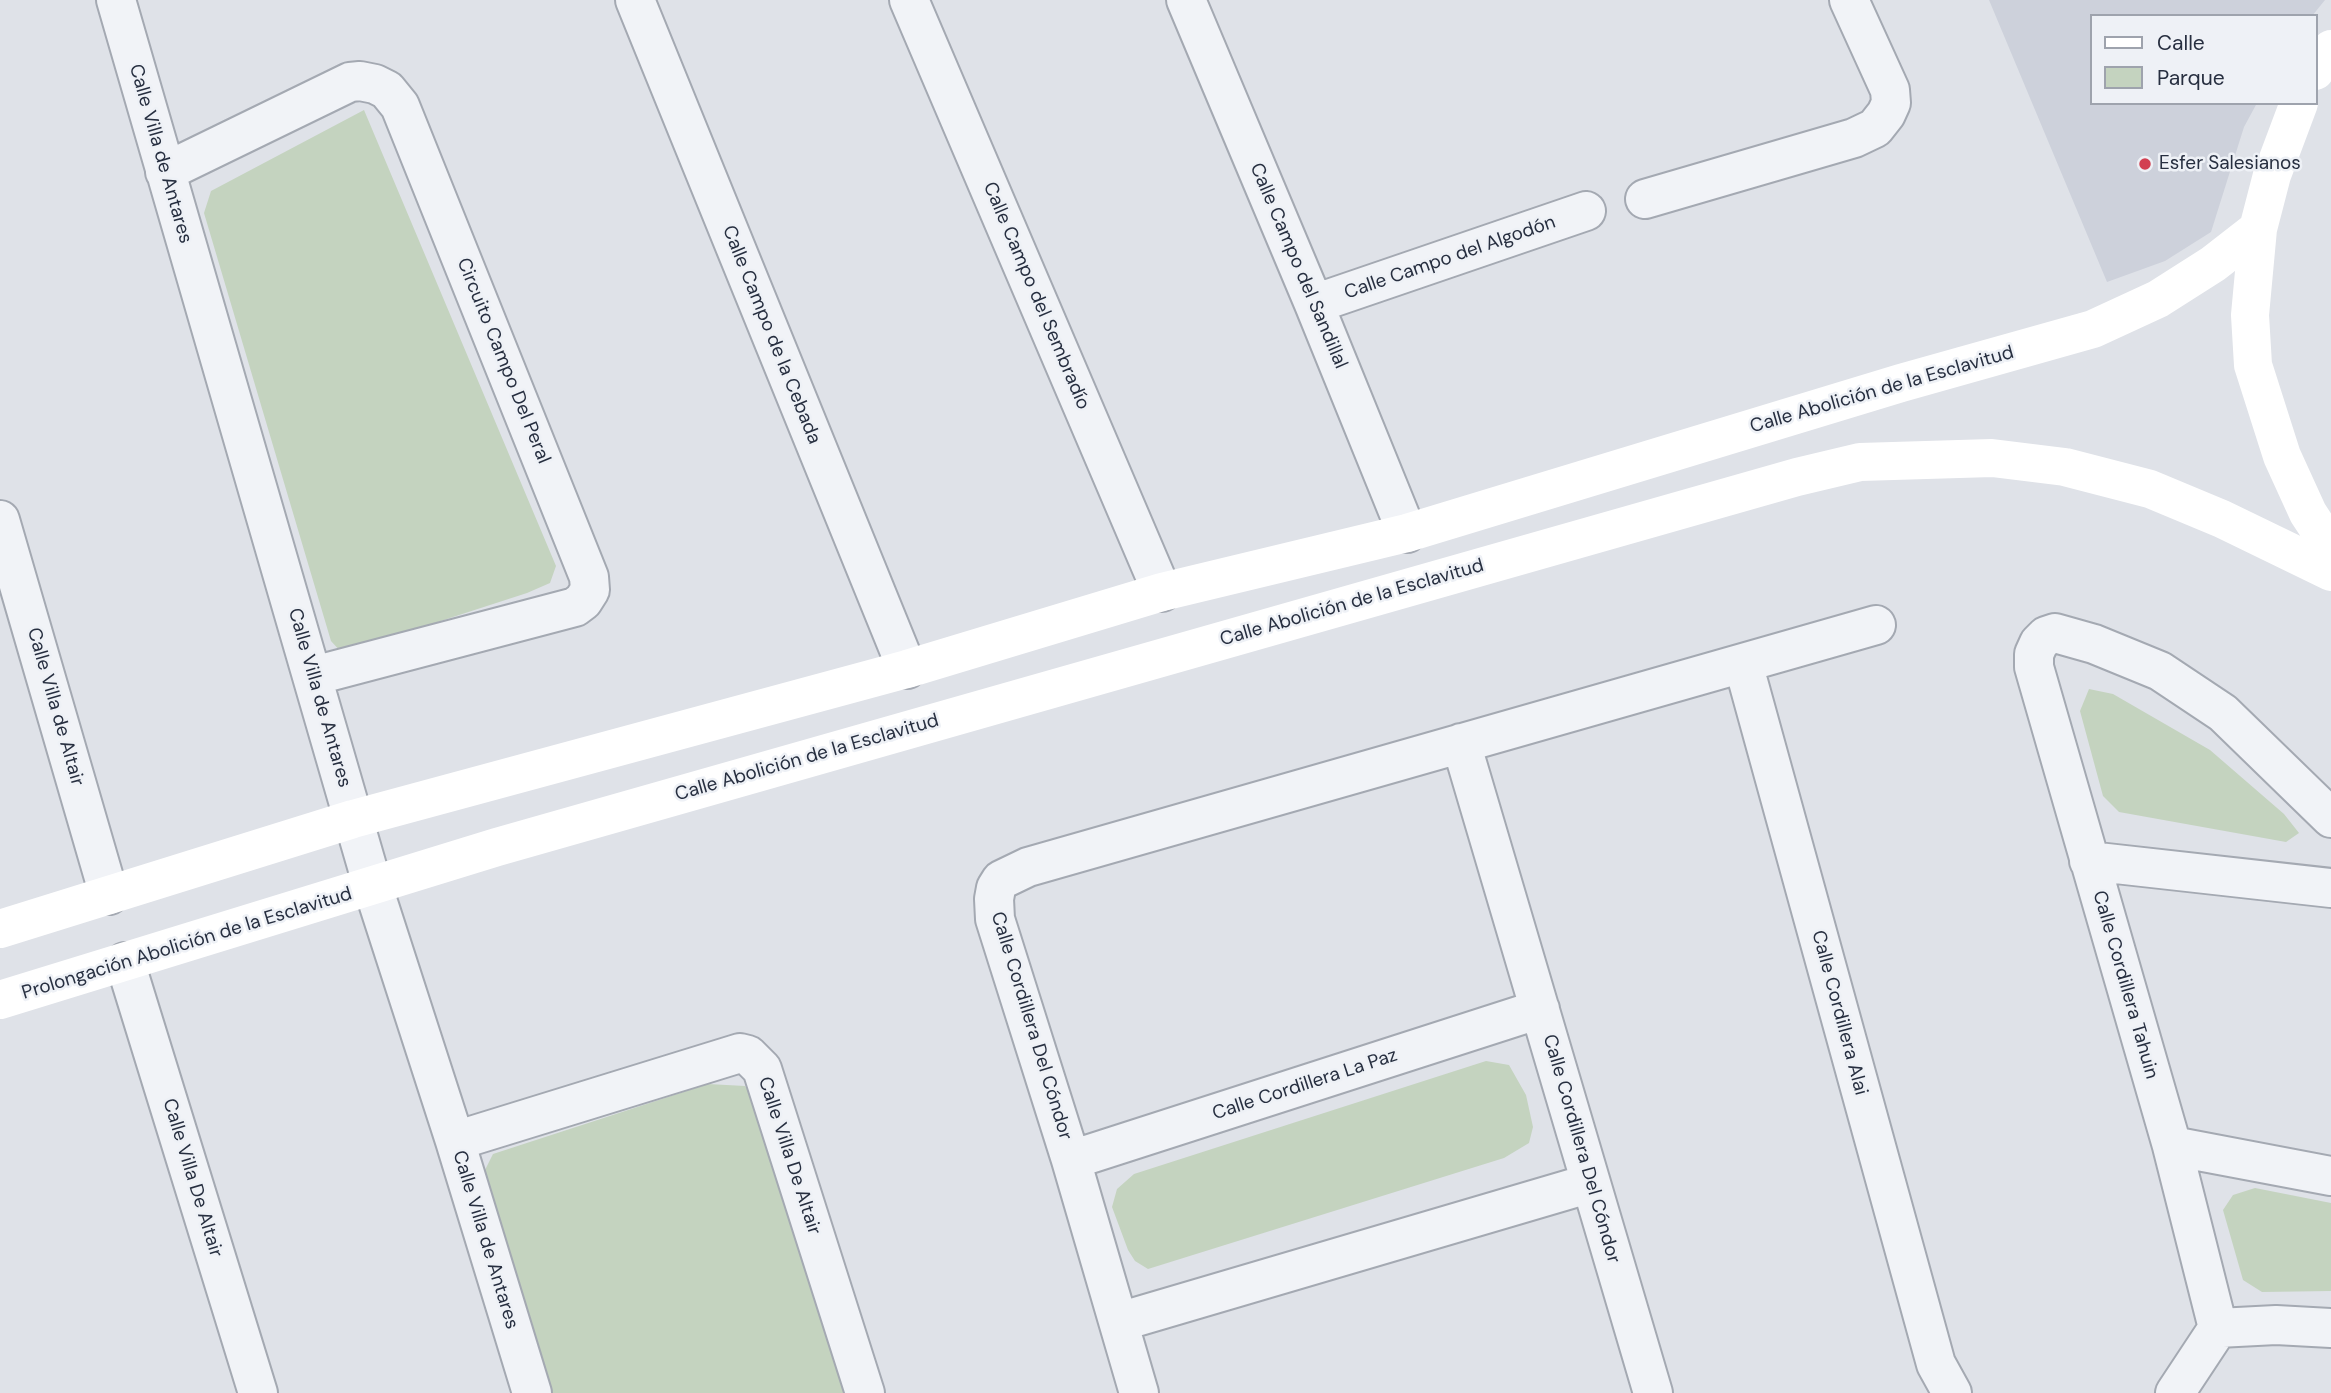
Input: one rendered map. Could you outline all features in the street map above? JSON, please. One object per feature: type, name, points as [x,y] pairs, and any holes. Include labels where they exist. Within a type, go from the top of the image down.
[{"type":"main road","points":[[2317,67],[2331,49]]},
{"type":"main road","points":[[2298,105],[2272,175],[2258,229],[2250,315],[2253,365],[2282,456],[2308,513],[2331,548]]},
{"type":"main road","name":"Calle Abolición de la Esclavitud","points":[[353,819],[907,669],[1162,592],[1407,533],[1901,383],[2094,329],[2158,299],[2213,264],[2258,229]]},
{"type":"main road","name":"Calle Abolición de la Esclavitud","points":[[373,887],[497,847],[1797,477],[1860,462],[1992,458],[2065,467],[2150,489],[2222,519],[2331,572]]},
{"type":"main road","points":[[0,929],[353,819]]},
{"type":"main road","name":"Prolongación Abolición de la Esclavitud","points":[[0,1000],[373,887]]},
{"type":"street","name":"Calle Villa de Antares","points":[[116,0],[373,887],[532,1393]]},
{"type":"street","name":"Calle Campo de la Cebada","points":[[635,0],[907,669]]},
{"type":"street","name":"Calle Campo del Sembradío","points":[[909,0],[1162,592]]},
{"type":"street","name":"Calle Campo del Sandillal","points":[[1186,0],[1407,533]]},
{"type":"street","points":[[1645,199],[1854,138],[1875,128],[1891,103],[1890,90],[1849,0]]},
{"type":"street","name":"Circuito Campo Del Peral","points":[[165,172],[350,82],[375,84],[387,90],[400,106],[589,577],[590,590],[575,607],[313,676]]},
{"type":"street","name":"Calle Campo del Algodón","points":[[1314,304],[1586,211]]},
{"type":"street","name":"Calle Villa de Altair","points":[[0,520],[109,895]]},
{"type":"street","name":"Calle Cordillera Del Cóndor","points":[[1139,1393],[1071,1160],[995,919],[994,899],[1001,880],[1028,867],[1877,625]]},
{"type":"street","name":"Calle Cordillera Tahuin","points":[[2218,1328],[2172,1146],[2034,667],[2034,654],[2039,643],[2046,636],[2055,633],[2094,644],[2160,671],[2223,713],[2331,818]]},
{"type":"street","name":"Calle Cordillera Alai","points":[[1743,663],[1940,1383]]},
{"type":"street","name":"Calle Cordillera Del Cóndor","points":[[1461,743],[1653,1393]]},
{"type":"street","points":[[2089,861],[2331,888]]},
{"type":"street","name":"Calle Villa De Altair","points":[[125,962],[258,1393]]},
{"type":"street","name":"Calle Cordillera La Paz","points":[[1071,1160],[1539,1009]]},
{"type":"street","name":"Calle Villa De Altair","points":[[455,1141],[740,1053],[748,1055],[762,1069],[865,1393]]},
{"type":"street","points":[[2172,1146],[2331,1176]]},
{"type":"street","points":[[1119,1322],[1591,1182]]},
{"type":"street","points":[[2175,1393],[2218,1328],[2276,1325],[2331,1328]]},
{"type":"shaded area","name":"Esfer Salesianos","points":[[1989,0],[2325,0],[2314,14],[2090,14],[2090,105],[2256,105],[2244,127],[2211,232],[2165,261],[2107,282]]},
{"type":"green space","points":[[364,110],[556,566],[550,583],[527,593],[342,653],[331,641],[204,213],[211,191]]},
{"type":"green space","points":[[2089,689],[2113,694],[2210,750],[2284,814],[2299,833],[2286,842],[2119,812],[2103,796],[2080,711]]},
{"type":"green space","points":[[1486,1061],[1509,1065],[1526,1095],[1533,1127],[1529,1143],[1504,1158],[1148,1269],[1135,1261],[1128,1250],[1112,1207],[1117,1189],[1134,1174]]},
{"type":"green space","points":[[708,1084],[745,1086],[764,1114],[844,1393],[551,1393],[484,1172],[493,1154]]},
{"type":"green space","points":[[2255,1188],[2331,1203],[2331,1291],[2262,1292],[2243,1280],[2223,1210],[2233,1195]]},
{"type":"place","name":"Esfer Salesianos","points":[[2145,164]]}]
